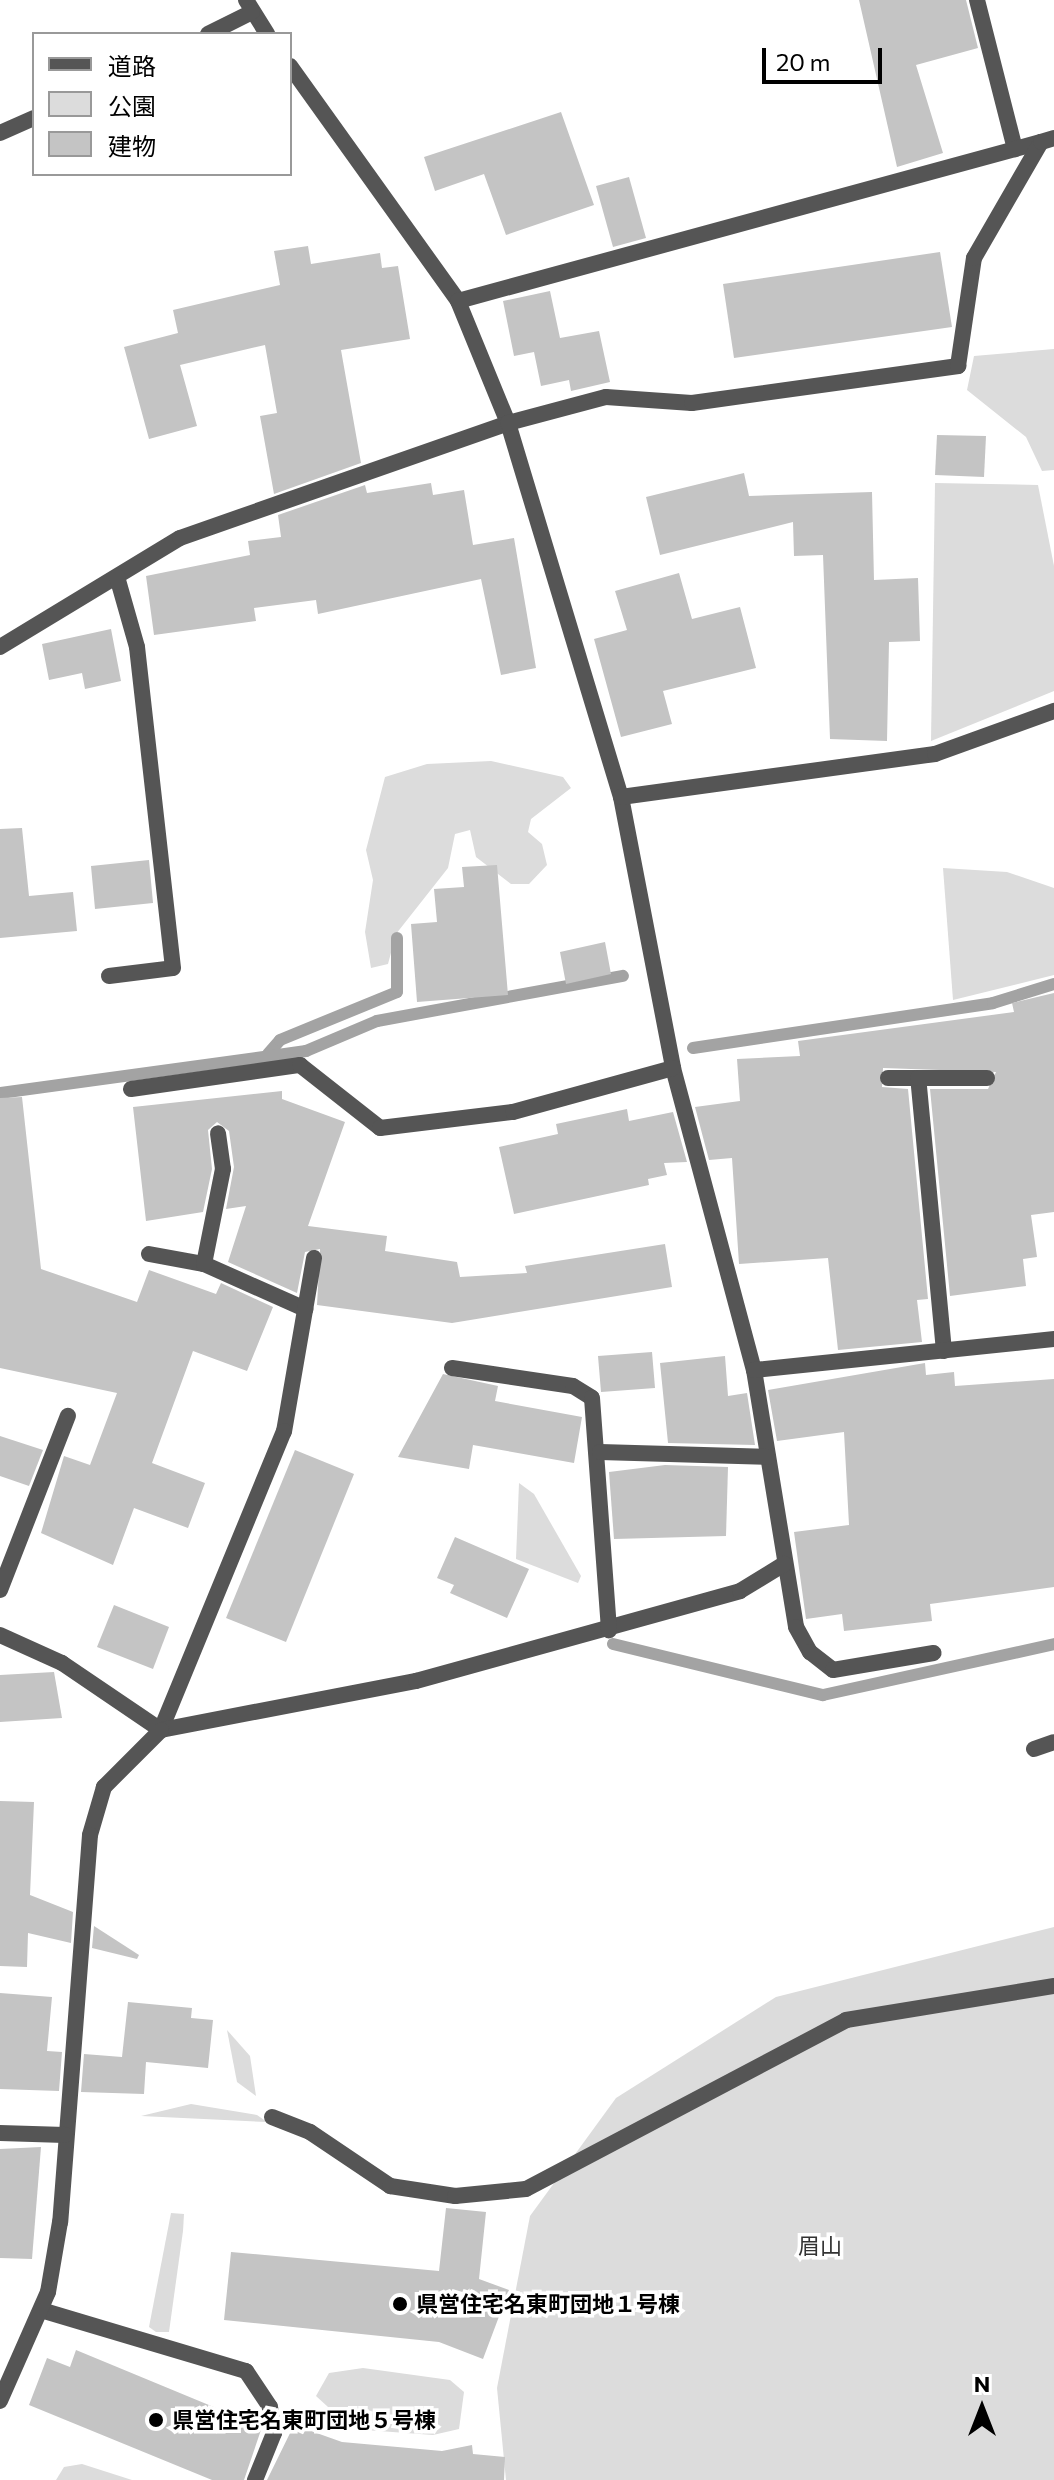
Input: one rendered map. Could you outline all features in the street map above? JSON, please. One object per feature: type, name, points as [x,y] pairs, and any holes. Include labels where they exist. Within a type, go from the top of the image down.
[{"type":"street","points":[[977,0],[1015,149]]},
{"type":"street","points":[[211,32],[249,6],[266,32]]},
{"type":"street","points":[[292,69],[458,301],[508,423],[621,797],[673,1068],[754,1370],[796,1627],[810,1652],[833,1670],[934,1653]]},
{"type":"street","points":[[0,133],[32,119]]},
{"type":"street","points":[[458,301],[1047,140]]},
{"type":"street","points":[[0,647],[180,538],[508,423],[606,397],[692,403],[958,366],[974,258],[1047,140]]},
{"type":"street","points":[[109,976],[173,968],[137,647],[117,577]]},
{"type":"street","points":[[621,797],[935,754],[1054,711]]},
{"type":"street","points":[[131,1089],[300,1065],[380,1128],[513,1112],[673,1068]]},
{"type":"street","points":[[888,1078],[987,1078]]},
{"type":"street","points":[[918,1078],[944,1351]]},
{"type":"street","points":[[204,1264],[223,1169],[218,1133]]},
{"type":"street","points":[[149,1254],[204,1264],[305,1309]]},
{"type":"street","points":[[161,1730],[284,1431],[314,1258]]},
{"type":"street","points":[[754,1370],[1054,1339]]},
{"type":"street","points":[[452,1368],[573,1386],[592,1398],[600,1452],[609,1630]]},
{"type":"street","points":[[0,1590],[68,1416]]},
{"type":"street","points":[[600,1452],[768,1457]]},
{"type":"street","points":[[0,2401],[41,2310],[60,2222],[90,1835],[104,1787],[123,1760],[161,1730],[416,1681],[609,1630],[740,1591],[784,1564]]},
{"type":"street","points":[[0,1635],[62,1663],[161,1730]]},
{"type":"street","points":[[1034,1749],[1054,1742]]},
{"type":"street","points":[[272,2117],[310,2132],[390,2186],[455,2196],[526,2189],[846,2020],[1054,1986]]},
{"type":"street","points":[[0,2133],[65,2135]]},
{"type":"street","points":[[41,2310],[246,2371],[270,2407],[274,2433],[255,2480]]},
{"type":"green space","points":[[1054,349],[1054,470],[1042,471],[1026,437],[967,390],[974,356]]},
{"type":"green space","points":[[935,483],[1038,485],[1054,566],[1054,691],[931,741]]},
{"type":"green space","points":[[491,761],[563,777],[571,788],[531,819],[528,832],[542,844],[547,865],[529,884],[511,884],[476,857],[470,830],[455,834],[448,868],[396,934],[388,964],[371,968],[365,932],[373,880],[366,850],[385,777],[427,764]]},
{"type":"green space","points":[[943,868],[1007,872],[1054,888],[1054,975],[953,1000]]},
{"type":"green space","points":[[519,1483],[534,1494],[581,1576],[578,1583],[516,1559]]},
{"type":"green space","name":"眉山","points":[[1054,1927],[1054,2480],[506,2480],[497,2388],[530,2216],[616,2098],[776,1997]]},
{"type":"green space","points":[[227,2030],[250,2056],[256,2096],[237,2082]]},
{"type":"green space","points":[[191,2104],[257,2115],[267,2122],[141,2116]]},
{"type":"green space","points":[[171,2213],[184,2214],[183,2231],[169,2332],[156,2332],[149,2327]]},
{"type":"green space","points":[[363,2368],[450,2380],[464,2392],[459,2429],[433,2435],[352,2429],[316,2396],[329,2373]]},
{"type":"green space","points":[[82,2464],[132,2480],[56,2480],[64,2467]]},
{"type":"building","points":[[859,0],[966,0],[978,48],[916,65],[943,153],[897,167]]},
{"type":"building","points":[[561,112],[594,205],[506,235],[484,174],[435,191],[424,157]]},
{"type":"building","points":[[629,177],[646,238],[613,247],[596,186]]},
{"type":"building","points":[[308,246],[311,264],[380,253],[382,268],[398,266],[410,339],[341,350],[361,463],[274,494],[260,416],[277,413],[265,345],[180,365],[197,426],[149,439],[124,347],[178,333],[173,310],[280,285],[274,251]]},
{"type":"building","points":[[940,252],[952,327],[734,358],[723,284]]},
{"type":"building","points":[[550,291],[560,338],[599,331],[610,382],[571,391],[569,380],[541,386],[534,352],[514,356],[503,301]]},
{"type":"building","points":[[937,435],[986,436],[984,477],[935,475]]},
{"type":"building","points":[[744,473],[749,496],[872,492],[874,580],[918,578],[920,641],[889,642],[887,741],[830,739],[823,555],[794,556],[793,522],[660,555],[646,497]]},
{"type":"building","points":[[431,483],[433,495],[464,490],[473,545],[514,538],[536,668],[501,675],[481,579],[318,614],[316,600],[254,608],[256,621],[154,635],[146,576],[250,555],[248,541],[281,537],[278,515],[365,485],[367,493]]},
{"type":"building","points":[[679,573],[692,619],[740,607],[756,668],[663,691],[672,724],[621,737],[594,639],[627,630],[615,591]]},
{"type":"building","points":[[111,629],[121,681],[85,689],[82,673],[49,680],[42,644]]},
{"type":"building","points":[[22,828],[29,896],[73,892],[77,931],[0,938],[0,829]]},
{"type":"building","points":[[149,860],[153,903],[95,909],[91,866]]},
{"type":"building","points":[[497,865],[508,995],[417,1002],[411,924],[437,922],[434,889],[464,887],[462,867]]},
{"type":"building","points":[[605,942],[611,974],[566,984],[560,952]]},
{"type":"building","points":[[1054,993],[1054,1212],[1031,1215],[1037,1257],[1023,1259],[1026,1286],[950,1296],[930,1089],[988,1089],[996,1072],[883,1068],[882,1087],[908,1089],[928,1299],[917,1300],[922,1342],[838,1350],[828,1258],[739,1264],[732,1158],[709,1160],[695,1107],[740,1101],[737,1059],[800,1056],[798,1041],[1014,1012],[1012,1003]]},
{"type":"building","points":[[282,1091],[282,1099],[345,1122],[308,1226],[387,1236],[385,1251],[457,1262],[460,1277],[527,1273],[525,1266],[665,1244],[672,1287],[452,1323],[317,1305],[320,1249],[305,1252],[297,1293],[228,1262],[246,1206],[226,1209],[234,1167],[229,1131],[217,1122],[208,1130],[212,1169],[203,1212],[146,1221],[133,1107]]},
{"type":"building","points":[[22,1097],[41,1269],[137,1302],[149,1270],[216,1294],[221,1283],[273,1307],[247,1371],[193,1351],[152,1463],[205,1483],[188,1528],[134,1508],[113,1565],[41,1533],[64,1456],[90,1465],[117,1393],[0,1368],[0,1098]]},
{"type":"building","points":[[627,1109],[629,1121],[673,1112],[687,1162],[664,1163],[667,1175],[648,1179],[649,1185],[514,1214],[499,1147],[558,1134],[556,1124]]},
{"type":"building","points":[[652,1352],[655,1388],[601,1392],[598,1356]]},
{"type":"building","points":[[725,1356],[728,1396],[747,1393],[755,1445],[668,1443],[660,1363]]},
{"type":"building","points":[[925,1363],[926,1375],[954,1372],[955,1386],[1054,1379],[1054,1587],[930,1604],[932,1621],[844,1631],[842,1614],[806,1619],[794,1532],[849,1525],[844,1432],[777,1441],[768,1390]]},
{"type":"building","points":[[443,1374],[498,1386],[495,1401],[582,1417],[574,1463],[473,1445],[469,1469],[398,1457]]},
{"type":"building","points":[[0,1436],[43,1450],[29,1486],[0,1476]]},
{"type":"building","points":[[295,1450],[354,1474],[286,1642],[226,1618]]},
{"type":"building","points":[[665,1465],[728,1467],[726,1536],[614,1539],[609,1472]]},
{"type":"building","points":[[455,1537],[529,1569],[507,1618],[450,1593],[454,1585],[437,1578]]},
{"type":"building","points":[[114,1605],[169,1627],[153,1669],[97,1647]]},
{"type":"building","points":[[54,1672],[62,1718],[0,1722],[0,1675]]},
{"type":"building","points":[[0,1801],[34,1802],[30,1895],[73,1912],[71,1943],[28,1933],[27,1967],[0,1966]]},
{"type":"building","points":[[94,1926],[139,1955],[137,1959],[92,1948]]},
{"type":"building","points":[[0,1993],[52,1997],[47,2051],[62,2052],[59,2091],[0,2089]]},
{"type":"building","points":[[128,2002],[192,2008],[191,2018],[213,2020],[208,2068],[146,2062],[144,2094],[81,2092],[84,2054],[122,2057]]},
{"type":"building","points":[[41,2147],[32,2259],[0,2258],[0,2149]]},
{"type":"building","points":[[446,2208],[486,2212],[479,2279],[509,2290],[483,2359],[439,2342],[224,2320],[231,2252],[439,2271]]},
{"type":"building","points":[[76,2350],[262,2427],[244,2480],[212,2480],[29,2405],[47,2358],[70,2367]]},
{"type":"building","points":[[294,2425],[342,2442],[442,2451],[472,2445],[473,2454],[505,2457],[504,2480],[267,2480]]},
{"type":"waterway","points":[[268,1054],[280,1040],[397,992],[397,938]]},
{"type":"waterway","points":[[0,1093],[306,1051],[377,1021],[623,976]]},
{"type":"waterway","points":[[693,1048],[993,1003],[1054,984]]},
{"type":"waterway","points":[[613,1644],[823,1695],[1054,1644]]},
{"type":"place","name":"県営住宅名東町団地１号棟","points":[[400,2304]]},
{"type":"place","name":"県営住宅名東町団地５号棟","points":[[156,2420]]}]
